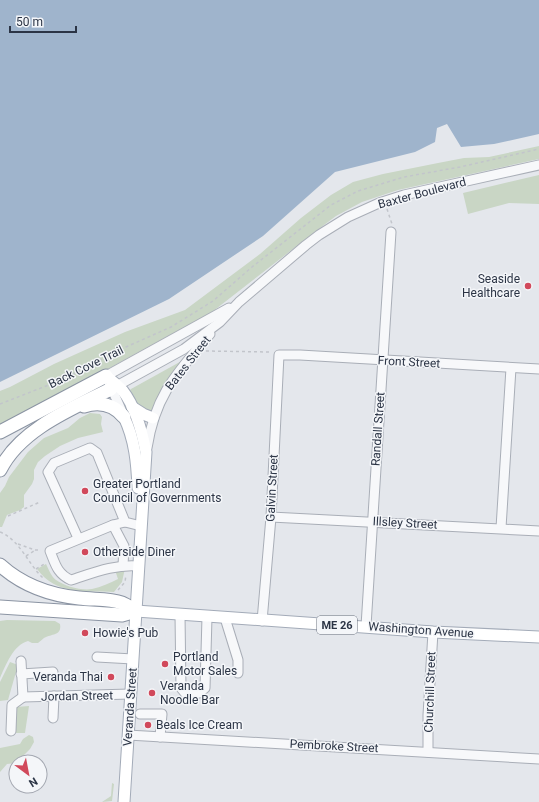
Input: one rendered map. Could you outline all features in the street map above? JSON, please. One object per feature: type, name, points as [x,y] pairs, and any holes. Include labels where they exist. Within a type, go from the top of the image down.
[{"type":"highway","points":[[0,432],[106,376]]},
{"type":"highway","points":[[0,470],[16,447],[28,436],[48,422],[115,387]]},
{"type":"highway","points":[[64,413],[87,405],[98,404],[109,405],[118,410],[128,412]]},
{"type":"highway","name":"ME 26","points":[[0,565],[28,584],[52,593],[123,603],[136,611]]},
{"type":"highway","name":"ME 26","points":[[0,607],[122,615],[136,611]]},
{"type":"main road","name":"Bates Street","points":[[106,376],[115,387],[123,391],[128,412],[135,450],[140,526]]},
{"type":"main road","name":"Bates Street","points":[[128,412],[143,436],[146,452],[140,526],[136,611]]},
{"type":"main road","points":[[128,412],[143,414],[153,418]]},
{"type":"main road","name":"Washington Avenue","points":[[136,611],[262,621],[366,626],[432,632],[539,637]]},
{"type":"main road","name":"Veranda Street","points":[[124,802],[136,611]]},
{"type":"street","name":"Baxter Boulevard","points":[[115,387],[184,348],[220,322],[239,302],[319,235],[362,210],[404,195],[539,165]]},
{"type":"street","name":"Randall Street","points":[[366,626],[391,228]]},
{"type":"street","name":"Baxter Boulevard","points":[[106,376],[239,302]]},
{"type":"street","name":"Bates Street","points":[[146,452],[153,418],[173,378],[220,322]]},
{"type":"street","name":"Front Street","points":[[279,355],[539,369]]},
{"type":"street","name":"Galvin Street","points":[[262,621],[271,517],[279,355]]},
{"type":"street","points":[[501,528],[511,368]]},
{"type":"street","points":[[78,538],[48,472],[54,463],[90,448],[98,453],[125,522]]},
{"type":"street","name":"Illsley Street","points":[[271,517],[539,531]]},
{"type":"street","points":[[138,566],[123,566],[70,580],[59,573],[50,551],[78,538],[113,525],[125,522],[140,526]]},
{"type":"street","points":[[113,525],[124,546],[123,566]]},
{"type":"street","points":[[124,546],[139,547]]},
{"type":"street","points":[[180,615],[181,688],[186,694],[199,693],[205,688],[207,617]]},
{"type":"street","points":[[225,618],[238,660],[238,673]]},
{"type":"street","name":"Churchill Street","points":[[428,752],[428,715],[432,632]]},
{"type":"street","points":[[97,658],[133,659]]},
{"type":"street","points":[[11,731],[12,705],[23,697],[21,661]]},
{"type":"street","points":[[21,674],[53,672]]},
{"type":"street","name":"Jordan Street","points":[[23,697],[130,694]]},
{"type":"street","points":[[53,718],[54,696]]},
{"type":"street","points":[[140,714],[162,714],[160,737]]},
{"type":"street","name":"Pembroke Street","points":[[128,735],[539,758]]},
{"type":"path","points":[[388,210],[391,228]]},
{"type":"path","name":"Back Cove Trail","points":[[0,404],[64,379],[117,351],[172,327]]},
{"type":"path","points":[[206,351],[268,351],[279,355]]},
{"type":"path","points":[[8,516],[40,502]]},
{"type":"path","points":[[16,544],[35,550],[50,551]]},
{"type":"path","points":[[26,556],[35,550]]},
{"type":"path","points":[[36,569],[42,565]]},
{"type":"green space","points":[[539,146],[539,159],[398,190],[362,202],[336,216],[212,312],[0,428],[0,391],[54,364],[125,332],[185,310],[260,254],[301,218],[331,195],[353,182],[383,174],[438,163],[464,158],[489,157]]},
{"type":"green space","points":[[539,175],[539,204],[509,203],[468,214],[463,193]]},
{"type":"green space","points":[[187,358],[153,415],[140,410],[130,390]]},
{"type":"green space","points":[[90,413],[100,414],[102,417],[101,424],[103,432],[78,438],[60,446],[38,462],[34,470],[34,479],[32,484],[24,495],[24,507],[7,515],[2,527],[0,527],[0,493],[9,477],[28,452],[44,438],[68,428],[80,418]]},
{"type":"green space","points":[[46,564],[51,575],[56,580],[78,589],[95,588],[105,585],[118,579],[115,570],[125,568],[122,582],[114,592],[82,591],[62,587],[45,577],[37,569]]},
{"type":"green space","points":[[0,621],[55,621],[60,624],[60,630],[56,634],[45,637],[38,643],[28,641],[18,647],[11,656],[0,678]]},
{"type":"green space","points":[[10,662],[18,665],[8,700],[0,701],[0,682]]},
{"type":"green space","points":[[29,706],[25,733],[15,733],[16,707]]},
{"type":"green space","points":[[29,735],[33,737],[34,742],[30,749],[25,754],[8,754],[8,764],[0,772],[0,748],[20,744],[23,739]]},
{"type":"green space","points":[[112,783],[114,784],[112,801],[102,802],[111,796]]},
{"type":"water","points":[[0,0],[539,0],[539,134],[494,144],[461,147],[447,124],[437,128],[435,142],[415,152],[335,172],[263,236],[169,299],[0,382]]},
{"type":"place","name":"Seaside Healthcare","points":[[528,286]]},
{"type":"place","name":"Greater Portland Council of Governments","points":[[85,491]]},
{"type":"place","name":"Otherside Diner","points":[[85,552]]},
{"type":"place","name":"Howie's Pub","points":[[85,633]]},
{"type":"place","name":"Portland Motor Sales","points":[[165,664]]},
{"type":"place","name":"Veranda Thai","points":[[111,677]]},
{"type":"place","name":"Veranda Noodle Bar","points":[[152,693]]},
{"type":"place","name":"Beals Ice Cream","points":[[148,725]]}]
